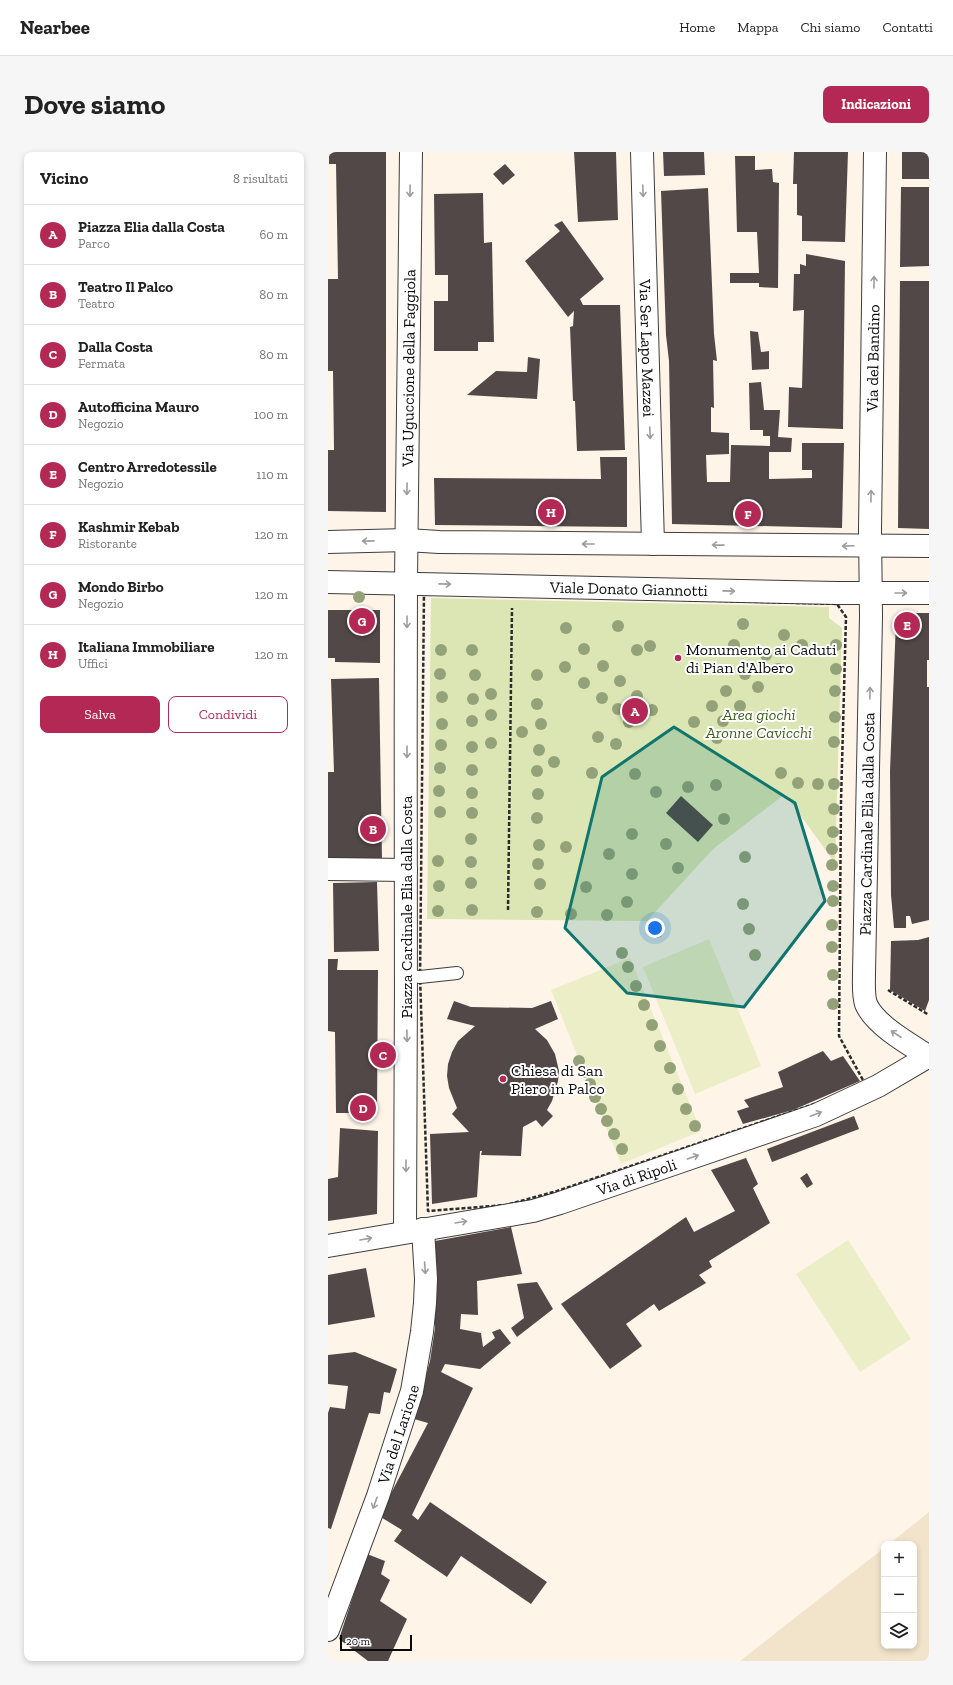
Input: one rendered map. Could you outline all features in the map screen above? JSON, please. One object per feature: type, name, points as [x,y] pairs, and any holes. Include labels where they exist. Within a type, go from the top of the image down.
[{"type":"street","name":"Via Uguccione della Faggiola","points":[[406,583],[411,152]]},
{"type":"street","name":"Via Ser Lapo Mazzei","points":[[642,152],[653,544]]},
{"type":"street","name":"Via del Bandino","points":[[871,554],[875,152]]},
{"type":"street","points":[[328,542],[407,540],[439,542],[653,544],[871,554],[929,546]]},
{"type":"street","name":"Piazza Cardinale Elia dalla Costa","points":[[871,554],[864,973],[866,1003],[870,1011],[890,1030],[928,1056]]},
{"type":"street","name":"Viale Donato Giannotti","points":[[328,582],[929,593]]},
{"type":"street","name":"Piazza Cardinale Elia dalla Costa","points":[[406,583],[406,976],[407,1056],[414,1230]]},
{"type":"street","points":[[328,869],[406,870]]},
{"type":"street","name":"Via di Ripoli","points":[[328,1246],[414,1230],[533,1211],[581,1196],[816,1115],[878,1086],[928,1056]]},
{"type":"street","name":"Via del Larione","points":[[328,1630],[378,1496],[414,1384],[422,1332],[426,1279],[414,1230]]},
{"type":"lane","points":[[406,976],[420,977],[457,973]]},
{"type":"path","points":[[508,910],[512,595]]},
{"type":"highlighted area","points":[[674,727],[795,803],[825,901],[744,1007],[627,993],[565,928],[602,777]]},
{"type":"shaded area","points":[[929,1512],[929,1661],[740,1661],[881,1550],[881,1649],[917,1649],[917,1541],[893,1541]]},
{"type":"green space","name":"Area giochi Aronne Cavicchi","points":[[431,598],[829,607],[829,618],[842,628],[835,863],[785,794],[713,849],[647,921],[427,919]]},
{"type":"green space","points":[[709,939],[761,1066],[695,1094],[643,967]]},
{"type":"green space","points":[[630,958],[701,1131],[621,1164],[551,990]]},
{"type":"green space","points":[[848,1240],[911,1339],[860,1372],[796,1274]]},
{"type":"building","points":[[329,152],[386,152],[386,512],[328,511],[328,450],[334,450],[333,371],[328,371],[328,279],[338,279],[336,164],[329,164]]},
{"type":"building","points":[[574,152],[616,152],[618,220],[578,222]]},
{"type":"building","points":[[663,152],[704,152],[705,175],[664,176]]},
{"type":"building","points":[[794,152],[848,152],[845,242],[802,241],[802,216],[797,215],[797,184],[793,184]]},
{"type":"building","points":[[902,152],[929,152],[929,179],[902,179]]},
{"type":"building","points":[[735,156],[755,156],[755,170],[772,169],[773,182],[779,183],[778,288],[759,287],[759,283],[730,283],[730,273],[759,273],[757,232],[737,232]]},
{"type":"building","points":[[505,164],[515,175],[503,185],[493,174]]},
{"type":"building","points":[[901,187],[929,187],[929,266],[900,267]]},
{"type":"building","points":[[708,188],[714,334],[717,361],[713,360],[714,408],[711,407],[711,432],[729,433],[729,454],[706,455],[707,482],[730,482],[731,445],[770,446],[770,436],[763,436],[763,430],[750,430],[749,383],[761,382],[764,410],[780,410],[778,437],[792,438],[791,452],[769,452],[769,479],[812,478],[812,470],[802,470],[802,443],[844,443],[842,528],[672,524],[669,361],[666,335],[661,191]]},
{"type":"building","points":[[483,193],[484,243],[492,242],[494,342],[478,342],[478,351],[434,351],[434,301],[448,301],[448,275],[435,275],[434,194]]},
{"type":"building","points":[[562,221],[604,279],[580,299],[583,305],[620,305],[625,450],[577,451],[570,327],[573,326],[574,311],[568,317],[525,261],[560,231],[554,225]]},
{"type":"building","points":[[806,254],[845,261],[843,429],[788,427],[789,387],[802,388],[804,310],[793,311],[794,274],[800,274],[800,264],[806,266]]},
{"type":"building","points":[[900,281],[929,281],[929,529],[898,528]]},
{"type":"building","points":[[750,331],[758,332],[761,352],[769,351],[769,369],[752,370]]},
{"type":"building","points":[[528,357],[540,359],[537,399],[467,395],[496,371],[527,372]]},
{"type":"building","points":[[600,457],[627,457],[627,527],[435,525],[434,478],[601,479]]},
{"type":"building","points":[[328,610],[380,610],[380,663],[335,662],[335,658],[328,658]]},
{"type":"building","points":[[904,613],[929,613],[929,660],[927,660],[927,687],[929,687],[929,920],[912,924],[910,916],[906,916],[906,928],[894,928],[891,895],[890,771],[896,621]]},
{"type":"building","points":[[379,678],[382,860],[328,859],[328,772],[334,772],[331,679]]},
{"type":"building","points":[[681,796],[713,825],[698,842],[666,813]]},
{"type":"building","points":[[377,882],[379,951],[334,952],[333,883]]},
{"type":"building","points":[[929,937],[929,1000],[925,1011],[890,990],[891,941],[918,940]]},
{"type":"building","points":[[328,959],[338,959],[337,970],[378,970],[377,1113],[336,1113],[335,1032],[328,1031]]},
{"type":"building","name":"Chiesa di San Piero in Palco","points":[[454,1001],[471,1007],[532,1008],[551,1001],[558,1019],[535,1029],[547,1040],[555,1054],[559,1071],[558,1081],[552,1101],[547,1110],[553,1116],[542,1127],[536,1120],[523,1127],[521,1156],[481,1155],[482,1151],[480,1151],[477,1197],[432,1204],[430,1134],[469,1132],[452,1114],[457,1108],[449,1088],[447,1076],[448,1064],[458,1041],[475,1026],[447,1019]]},
{"type":"building","points":[[823,1051],[831,1061],[843,1056],[860,1081],[793,1110],[743,1124],[737,1111],[749,1107],[744,1100],[783,1087],[778,1072]]},
{"type":"building","points":[[854,1116],[859,1129],[772,1162],[767,1149]]},
{"type":"building","points":[[340,1128],[378,1131],[377,1214],[328,1221],[328,1179],[338,1177]]},
{"type":"building","points":[[746,1158],[758,1184],[753,1188],[770,1223],[709,1261],[712,1267],[699,1275],[706,1283],[659,1311],[654,1304],[626,1324],[642,1346],[610,1369],[561,1304],[686,1217],[694,1232],[735,1211],[711,1170]]},
{"type":"building","points":[[807,1173],[813,1184],[807,1188],[800,1178]]},
{"type":"building","points":[[511,1227],[522,1274],[477,1281],[478,1315],[461,1314],[460,1329],[481,1333],[483,1347],[495,1338],[492,1332],[500,1329],[511,1343],[480,1369],[445,1364],[441,1372],[473,1388],[412,1515],[418,1520],[430,1502],[547,1582],[531,1604],[461,1556],[447,1577],[394,1541],[402,1530],[379,1516],[428,1423],[414,1419],[430,1361],[435,1328],[435,1241]]},
{"type":"building","points":[[366,1268],[375,1317],[328,1325],[328,1275]]},
{"type":"building","points":[[537,1282],[553,1309],[517,1337],[511,1328],[524,1318],[517,1284]]},
{"type":"building","points":[[355,1352],[397,1369],[390,1393],[384,1392],[380,1414],[369,1413],[331,1529],[328,1528],[328,1413],[330,1407],[345,1409],[348,1386],[328,1384],[328,1355]]},
{"type":"building","points":[[367,1554],[385,1561],[381,1574],[390,1580],[380,1601],[407,1619],[388,1661],[368,1661],[339,1639]]},
{"type":"place","name":"Italiana Immobiliare","points":[[551,512]]},
{"type":"place","name":"Kashmir Kebab","points":[[748,514]]},
{"type":"place","name":"Mondo Birbo","points":[[362,621]]},
{"type":"place","name":"Centro Arredotessile","points":[[907,625]]},
{"type":"place","name":"Monumento ai Caduti di Pian d'Albero","points":[[678,658]]},
{"type":"place","name":"Piazza Elia dalla Costa","points":[[635,711]]},
{"type":"place","name":"Teatro Il Palco","points":[[373,829]]},
{"type":"place","name":"Dalla Costa","points":[[383,1055]]},
{"type":"place","name":"Chiesa di San Piero in Palco","points":[[503,1079]]},
{"type":"place","name":"Autofficina Mauro","points":[[363,1108]]}]
